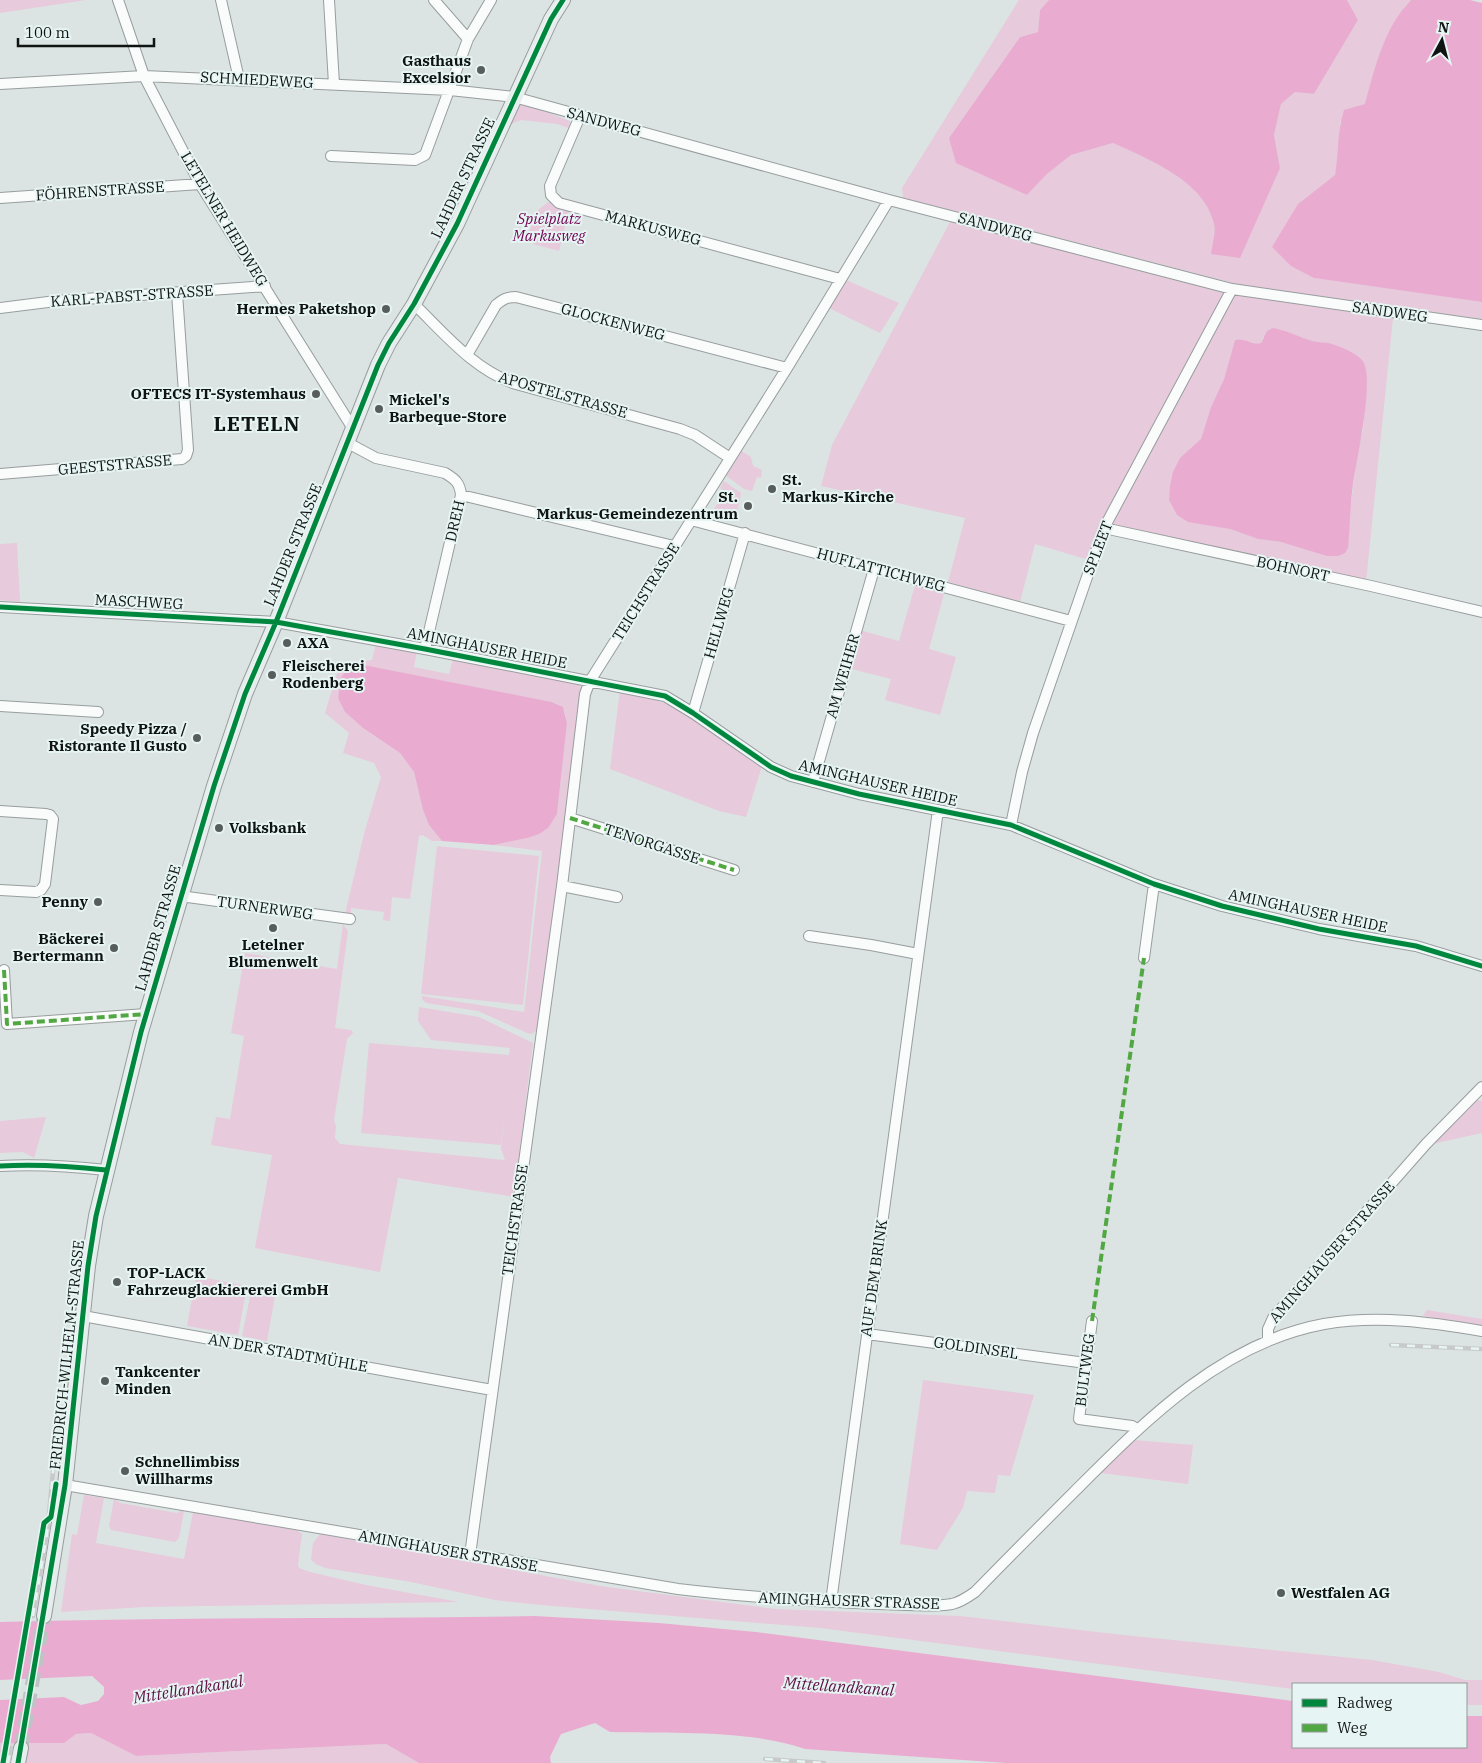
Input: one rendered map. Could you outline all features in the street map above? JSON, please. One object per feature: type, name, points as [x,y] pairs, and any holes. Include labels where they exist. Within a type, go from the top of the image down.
[{"type":"street","name":"LETELNER HEIDWEG","points":[[118,0],[144,76],[200,184],[352,427]]},
{"type":"street","points":[[220,0],[239,79]]},
{"type":"street","points":[[329,0],[334,84]]},
{"type":"street","points":[[434,0],[468,39]]},
{"type":"street","points":[[331,156],[415,160],[421,158],[428,150],[468,39],[491,0]]},
{"type":"street","name":"LAHDER STRASSE","points":[[96,1216],[146,1014],[214,786],[245,694],[276,622],[378,365],[414,304],[457,224],[514,97],[551,19],[563,0]]},
{"type":"street","name":"SCHMIEDEWEG","points":[[0,84],[144,76],[450,90],[514,97]]},
{"type":"street","name":"SANDWEG","points":[[514,97],[889,200],[1232,289],[1482,324]]},
{"type":"street","name":"MARKUSWEG","points":[[580,116],[550,186],[552,195],[559,203],[840,279]]},
{"type":"street","name":"FÖHRENSTRASSE","points":[[0,198],[200,184]]},
{"type":"street","name":"TEICHSTRASSE","points":[[470,1555],[562,886],[585,694],[590,682],[787,368],[889,200]]},
{"type":"street","name":"KARL-PABST-STRASSE","points":[[0,308],[56,301],[265,286]]},
{"type":"street","name":"SPLEET","points":[[1011,825],[1022,772],[1033,733],[1104,528],[1232,289]]},
{"type":"street","name":"GEESTSTRASSE","points":[[0,474],[182,459],[186,456],[188,450],[177,293]]},
{"type":"street","name":"GLOCKENWEG","points":[[467,355],[496,305],[503,299],[516,297],[787,368]]},
{"type":"street","name":"APOSTELSTRASSE","points":[[414,304],[467,355],[492,374],[504,380],[680,429],[695,435],[730,458]]},
{"type":"street","name":"DREH","points":[[346,442],[376,458],[445,473],[454,478],[460,486],[461,494],[425,648]]},
{"type":"street","points":[[461,494],[674,546]]},
{"type":"street","name":"HUFLATTICHWEG","points":[[691,520],[1071,621]]},
{"type":"street","name":"BOHNORT","points":[[1104,528],[1482,612]]},
{"type":"street","name":"HELLWEG","points":[[694,713],[745,534]]},
{"type":"street","name":"AM WEIHER","points":[[813,782],[874,569]]},
{"type":"street","name":"MASCHWEG","points":[[0,607],[276,622]]},
{"type":"street","name":"AMINGHAUSER HEIDE","points":[[276,622],[425,648],[665,696],[694,713],[771,767],[791,776],[859,794],[1011,825],[1154,884],[1222,906],[1319,929],[1416,946],[1482,966]]},
{"type":"street","points":[[0,706],[98,712]]},
{"type":"street","name":"AUF DEM BRINK","points":[[831,1602],[938,810]]},
{"type":"street","points":[[0,811],[46,814],[50,815],[53,819],[45,884],[41,890],[36,892],[0,890]]},
{"type":"street","name":"TENORGASSE","points":[[570,818],[734,870]]},
{"type":"street","points":[[1144,958],[1154,884]]},
{"type":"street","points":[[562,886],[617,897]]},
{"type":"street","name":"TURNERWEG","points":[[180,896],[350,919]]},
{"type":"street","points":[[809,936],[870,944],[918,954]]},
{"type":"street","points":[[4,970],[7,1024],[146,1014]]},
{"type":"street","name":"AMINGHAUSER STRASSE","points":[[65,1485],[678,1590],[754,1598],[831,1602],[951,1604],[964,1600],[975,1592],[1138,1430],[1207,1373],[1244,1351],[1268,1341],[1268,1329],[1273,1318],[1426,1144],[1482,1087]]},
{"type":"street","points":[[0,1166],[27,1164],[61,1165],[106,1170]]},
{"type":"street","name":"FRIEDRICH-WILHELM-STRASSE","points":[[44,1616],[65,1485],[96,1216]]},
{"type":"street","name":"AN DER STADTMÜHLE","points":[[83,1316],[492,1390]]},
{"type":"street","points":[[1268,1341],[1323,1324],[1376,1319],[1482,1331]]},
{"type":"street","name":"BULTWEG","points":[[1092,1321],[1079,1419],[1132,1426],[1138,1430]]},
{"type":"street","name":"GOLDINSEL","points":[[867,1334],[1086,1363]]},
{"type":"street","points":[[18,1763],[21,1748]]},
{"type":"green space","points":[[0,0],[86,0],[0,13]]},
{"type":"green space","points":[[1019,0],[1049,0],[1040,10],[1038,32],[1020,37],[949,138],[1027,195],[1047,174],[1071,155],[1113,143],[1127,149],[1174,173],[1188,183],[1199,195],[1209,209],[1214,224],[1211,254],[1280,168],[1274,135],[1281,104],[1295,92],[1314,94],[1358,20],[1347,0],[1411,0],[1405,6],[1365,104],[1340,122],[1339,154],[1335,175],[1298,204],[1314,278],[1482,302],[1482,319],[1253,288],[903,198],[902,188]]},
{"type":"green space","points":[[523,103],[570,121],[569,128],[557,124],[521,120],[506,126],[519,104]]},
{"type":"green space","name":"Spielplatz Markusweg","points":[[551,200],[569,210],[559,251],[533,244],[534,240],[526,238],[539,209]]},
{"type":"green space","points":[[951,220],[1226,291],[1089,560],[1035,544],[1020,602],[948,582],[965,518],[821,486],[832,445]]},
{"type":"green space","points":[[846,280],[899,303],[880,333],[829,308]]},
{"type":"green space","points":[[1234,293],[1393,318],[1366,582],[1115,527],[1112,519]],"holes":[[[1281,330],[1304,339],[1337,346],[1367,384],[1363,430],[1357,455],[1351,504],[1327,556],[1313,550],[1281,542],[1258,539],[1212,525],[1192,448],[1201,439],[1211,407],[1224,379],[1235,340],[1257,344],[1261,343],[1263,337]]]},
{"type":"green space","points":[[740,450],[751,457],[753,466],[762,470],[761,478],[757,477],[752,491],[744,489],[724,474]]},
{"type":"green space","points":[[724,481],[741,493],[736,519],[712,512],[725,492],[720,488]]},
{"type":"green space","points":[[17,543],[20,602],[0,600],[0,544]]},
{"type":"green space","points":[[916,582],[945,590],[929,649],[956,657],[940,715],[885,700],[891,679],[848,668],[859,630],[899,641]]},
{"type":"green space","points":[[376,643],[417,651],[414,667],[449,674],[453,659],[578,683],[583,691],[538,1021],[536,1031],[532,1034],[478,1011],[426,1003],[422,996],[524,1012],[542,851],[494,845],[527,838],[557,814],[567,723],[565,712],[560,705],[552,702],[359,664],[348,668],[338,697],[345,712],[363,728],[400,753],[414,772],[423,810],[429,825],[442,841],[432,841],[423,835],[419,836],[410,899],[392,897],[390,921],[383,920],[384,912],[351,908],[351,913],[345,914],[365,830],[381,777],[374,763],[343,753],[349,733],[325,713],[340,664],[372,660]]},
{"type":"green space","points":[[620,690],[671,705],[762,766],[746,817],[719,811],[610,769]]},
{"type":"green space","points":[[437,846],[539,856],[523,1005],[421,994]]},
{"type":"green space","points":[[343,924],[348,931],[335,1028],[351,1030],[353,1033],[347,1039],[334,1120],[336,1126],[335,1138],[340,1144],[505,1160],[501,1149],[506,1095],[501,1145],[361,1133],[369,1043],[509,1055],[510,1048],[431,1040],[418,1021],[419,1007],[479,1017],[533,1043],[514,1197],[398,1178],[380,1272],[255,1248],[272,1155],[211,1145],[216,1117],[230,1119],[244,1036],[231,1033],[245,953],[337,969]]},
{"type":"green space","points":[[1473,1099],[1482,1101],[1482,1133],[1432,1144]]},
{"type":"green space","points":[[46,1117],[34,1158],[23,1152],[0,1153],[0,1121]]},
{"type":"green space","points":[[196,1276],[247,1286],[238,1335],[187,1326]]},
{"type":"green space","points":[[252,1287],[276,1291],[267,1341],[242,1336]]},
{"type":"green space","points":[[1427,1310],[1482,1319],[1482,1326],[1423,1316]]},
{"type":"green space","points":[[923,1380],[1034,1395],[1010,1476],[998,1475],[995,1493],[967,1491],[963,1508],[937,1550],[900,1544]]},
{"type":"green space","points":[[1134,1440],[1193,1445],[1188,1484],[1101,1473]]},
{"type":"green space","points":[[84,1495],[104,1498],[96,1543],[184,1559],[193,1512],[295,1529],[302,1534],[299,1568],[310,1572],[366,1585],[459,1602],[145,1607],[61,1612],[72,1534],[77,1535]]},
{"type":"green space","points":[[114,1499],[120,1503],[177,1513],[184,1511],[179,1538],[175,1542],[111,1530],[109,1526]]},
{"type":"green space","points":[[320,1534],[600,1586],[775,1609],[960,1616],[1114,1634],[1372,1660],[1439,1672],[1465,1680],[1482,1680],[1482,1705],[1467,1705],[1467,1683],[1292,1683],[1292,1689],[820,1628],[495,1600],[411,1582],[325,1568],[311,1560],[313,1543]]},
{"type":"green space","points":[[91,1733],[136,1756],[386,1744],[419,1763],[19,1763],[21,1742],[4,1748],[2,1763],[0,1763],[0,1743]]},
{"type":"water","points":[[1049,0],[1347,0],[1358,20],[1314,94],[1295,92],[1281,104],[1274,135],[1280,168],[1240,258],[1211,254],[1214,224],[1209,209],[1199,195],[1187,184],[1158,164],[1113,143],[1071,155],[1047,174],[1027,195],[956,163],[949,138],[1020,37],[1038,32],[1040,10]]},
{"type":"water","points":[[1411,0],[1470,0],[1482,3],[1482,302],[1314,278],[1291,266],[1272,247],[1298,204],[1335,175],[1340,126],[1344,110],[1365,104],[1387,35]]},
{"type":"water","points":[[1273,328],[1311,341],[1341,347],[1359,357],[1366,369],[1366,400],[1352,492],[1348,548],[1345,553],[1338,556],[1327,556],[1281,542],[1258,539],[1230,529],[1188,522],[1177,515],[1169,500],[1173,472],[1180,458],[1201,439],[1211,407],[1224,379],[1235,340],[1239,339],[1258,344],[1261,343],[1267,331]]},
{"type":"water","points":[[359,664],[552,702],[563,707],[567,723],[557,814],[548,828],[539,834],[527,838],[494,845],[442,841],[429,825],[423,810],[414,772],[400,753],[363,728],[345,712],[338,698],[341,678],[348,668]]},
{"type":"water","name":"Mittellandkanal","points":[[535,1616],[659,1623],[756,1632],[1292,1701],[1292,1748],[1467,1748],[1467,1716],[1482,1716],[1482,1763],[1006,1763],[805,1749],[759,1738],[734,1735],[610,1732],[595,1723],[561,1734],[550,1757],[551,1763],[419,1763],[386,1744],[136,1756],[91,1733],[76,1734],[64,1743],[0,1743],[0,1700],[64,1697],[81,1705],[98,1701],[104,1694],[104,1687],[92,1676],[0,1680],[0,1622],[134,1619]]},
{"type":"tunnel","points":[[21,1748],[44,1616]]},
{"type":"railway","points":[[1391,1345],[1482,1349]]},
{"type":"railway","points":[[33,1616],[47,1534],[55,1451]]},
{"type":"railway","points":[[8,1763],[11,1748]]},
{"type":"railway","points":[[765,1759],[824,1763]]},
{"type":"marked path","points":[[570,818],[734,870]]},
{"type":"marked path","points":[[1092,1321],[1144,958]]},
{"type":"marked path","points":[[4,970],[7,1024],[146,1014]]},
{"type":"cycle path","points":[[18,1763],[65,1485],[88,1266],[96,1216],[141,1032],[214,786],[245,694],[276,622],[378,365],[389,343],[414,304],[457,224],[551,19],[563,0]]},
{"type":"cycle path","points":[[0,607],[276,622],[665,696],[771,767],[791,776],[859,794],[1011,825],[1154,884],[1222,906],[1319,929],[1416,946],[1482,966]]},
{"type":"cycle path","points":[[0,1166],[27,1165],[106,1170]]},
{"type":"cycle path","points":[[3,1763],[44,1523],[51,1517],[56,1484]]},
{"type":"place","name":"Gasthaus Excelsior","points":[[481,70]]},
{"type":"place","name":"Hermes Paketshop","points":[[386,309]]},
{"type":"place","name":"OFTECS IT-Systemhaus","points":[[316,394]]},
{"type":"place","name":"Mickel's Barbeque-Store","points":[[379,409]]},
{"type":"place","name":"St. Markus-Kirche","points":[[772,489]]},
{"type":"place","name":"St. Markus-Gemeindezentrum","points":[[748,506]]},
{"type":"place","name":"AXA","points":[[287,643]]},
{"type":"place","name":"Fleischerei Rodenberg","points":[[272,675]]},
{"type":"place","name":"Speedy Pizza / Ristorante Il Gusto","points":[[197,738]]},
{"type":"place","name":"Volksbank","points":[[219,828]]},
{"type":"place","name":"Penny","points":[[98,902]]},
{"type":"place","name":"Letelner Blumenwelt","points":[[273,928]]},
{"type":"place","name":"Bäckerei Bertermann","points":[[114,948]]},
{"type":"place","name":"TOP-LACK Fahrzeuglackiererei GmbH","points":[[117,1282]]},
{"type":"place","name":"Tankcenter Minden","points":[[105,1381]]},
{"type":"place","name":"Schnellimbiss Willharms","points":[[125,1471]]},
{"type":"place","name":"Westfalen AG","points":[[1281,1593]]},
{"type":"district","name":"LETELN","points":[[257,424]]}]
